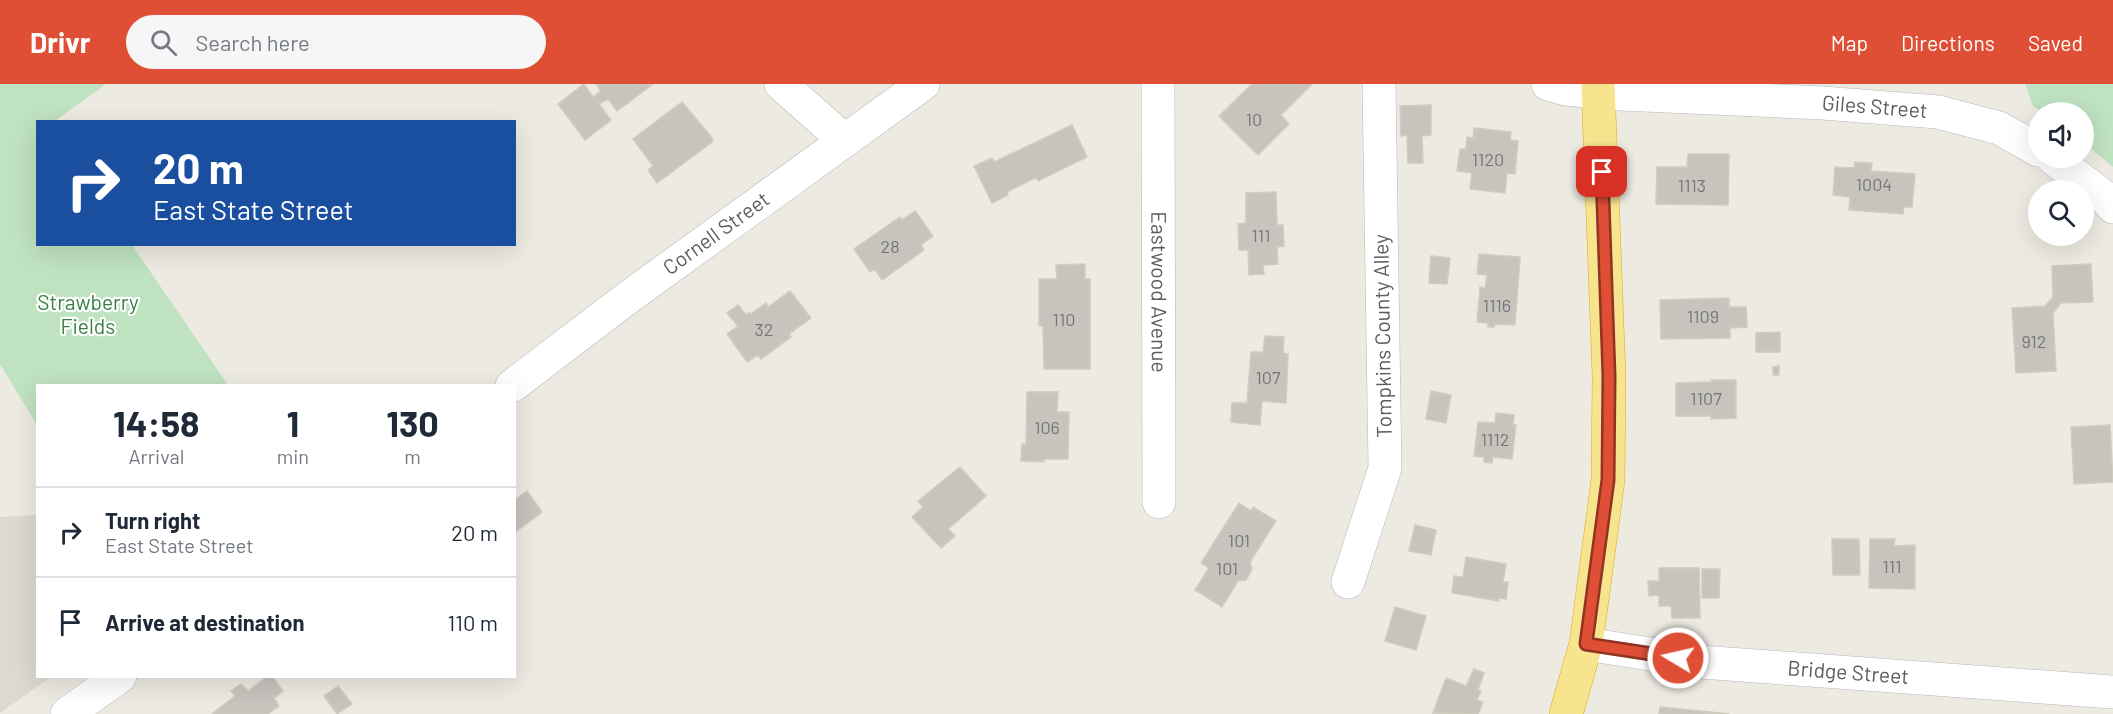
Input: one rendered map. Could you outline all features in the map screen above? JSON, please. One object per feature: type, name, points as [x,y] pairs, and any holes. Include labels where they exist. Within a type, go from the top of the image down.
[{"type":"highway","points":[[1566,714],[1586,644],[1608,480],[1609,376],[1598,88]]},
{"type":"street","points":[[782,84],[844,140]]},
{"type":"street","name":"Cornell Street","points":[[515,384],[923,84]]},
{"type":"street","name":"Eastwood Avenue","points":[[1158,84],[1159,502]]},
{"type":"street","name":"Tompkins County Alley","points":[[1348,582],[1386,468],[1379,84]]},
{"type":"street","points":[[1548,84],[1566,89],[1598,88]]},
{"type":"street","name":"Giles Street","points":[[1598,88],[1938,112],[1999,128],[2028,144]]},
{"type":"street","points":[[2066,168],[2103,196],[2113,207]]},
{"type":"street","name":"Bridge Street","points":[[1586,644],[1701,662],[2113,692]]},
{"type":"street","points":[[67,714],[117,678]]},
{"type":"shaded area","points":[[36,515],[36,678],[50,678],[0,713],[0,517]]},
{"type":"green space","name":"Strawberry Fields","points":[[0,84],[106,84],[56,120],[36,120],[36,246],[133,246],[227,384],[36,384],[36,423],[0,364]]},
{"type":"green space","points":[[2025,84],[2113,84],[2113,167],[2094,151],[2094,102],[2032,102]]},
{"type":"building","points":[[584,84],[593,97],[601,91],[596,84],[653,84],[617,111],[608,99],[599,104],[611,120],[585,140],[558,104]]},
{"type":"building","points":[[1252,84],[1312,84],[1281,115],[1289,124],[1258,155],[1219,116]]},
{"type":"building","points":[[682,102],[713,139],[657,183],[648,170],[653,166],[633,139]]},
{"type":"building","points":[[1431,105],[1431,135],[1422,136],[1423,163],[1408,163],[1407,135],[1401,136],[1400,106]]},
{"type":"building","points":[[1072,125],[1087,157],[1038,181],[1037,177],[1007,192],[1008,195],[992,203],[974,166],[992,158],[994,162]]},
{"type":"building","points":[[1474,128],[1511,132],[1510,140],[1518,141],[1515,174],[1507,173],[1505,193],[1470,189],[1472,173],[1457,171],[1460,149],[1466,149],[1467,137],[1473,138]]},
{"type":"building","points":[[1688,154],[1729,154],[1728,205],[1656,204],[1657,167],[1687,167]]},
{"type":"building","points":[[1855,162],[1872,163],[1871,171],[1915,174],[1912,207],[1904,207],[1903,214],[1849,210],[1850,197],[1833,195],[1835,167],[1854,168]]},
{"type":"building","points":[[1276,192],[1277,225],[1283,225],[1284,246],[1277,247],[1278,264],[1263,265],[1264,274],[1249,275],[1248,250],[1239,250],[1238,224],[1246,223],[1246,193]]},
{"type":"building","points":[[915,211],[933,236],[921,245],[924,250],[882,280],[875,269],[870,272],[854,249],[900,217],[902,220]]},
{"type":"building","points":[[1479,254],[1520,257],[1515,325],[1495,324],[1494,327],[1488,327],[1488,323],[1477,322],[1480,287],[1485,288],[1487,275],[1477,274]]},
{"type":"building","points":[[1431,256],[1450,258],[1447,284],[1429,283]]},
{"type":"building","points":[[1085,264],[1085,279],[1090,279],[1090,369],[1044,369],[1043,326],[1039,326],[1039,279],[1057,279],[1056,265]]},
{"type":"building","points":[[2091,264],[2093,302],[2061,303],[2053,313],[2056,371],[2016,373],[2012,308],[2045,306],[2053,297],[2052,266]]},
{"type":"building","points":[[790,291],[811,318],[789,334],[791,337],[761,359],[758,355],[747,362],[727,334],[738,326],[727,313],[738,305],[746,315],[749,312],[751,314],[766,303],[768,307]]},
{"type":"building","points":[[1729,298],[1729,307],[1746,307],[1747,327],[1730,328],[1730,338],[1661,339],[1660,300]]},
{"type":"building","points":[[1780,332],[1780,352],[1756,352],[1756,333]]},
{"type":"building","points":[[1265,336],[1284,337],[1283,353],[1288,354],[1286,403],[1262,401],[1260,425],[1231,422],[1232,403],[1247,403],[1251,352],[1263,352]]},
{"type":"building","points":[[1779,366],[1779,375],[1773,375],[1773,367]]},
{"type":"building","points":[[1711,380],[1736,380],[1736,418],[1711,419],[1711,416],[1676,416],[1676,383],[1711,382]]},
{"type":"building","points":[[1431,391],[1451,395],[1446,423],[1426,419]]},
{"type":"building","points":[[1027,392],[1058,392],[1057,412],[1069,412],[1068,459],[1044,459],[1044,462],[1021,461],[1022,444],[1026,444]]},
{"type":"building","points":[[1496,413],[1514,415],[1513,425],[1516,425],[1512,459],[1493,457],[1492,463],[1484,462],[1484,457],[1474,456],[1478,422],[1495,423]]},
{"type":"building","points":[[2110,425],[2113,482],[2074,484],[2071,427]]},
{"type":"building","points":[[960,467],[986,496],[948,529],[955,536],[941,548],[912,517],[923,507],[918,501]]},
{"type":"building","points":[[527,491],[542,512],[516,532],[516,499]]},
{"type":"building","points":[[1239,503],[1251,511],[1253,507],[1276,521],[1250,562],[1252,570],[1246,580],[1238,581],[1222,607],[1195,590],[1209,568],[1201,563]]},
{"type":"building","points":[[1415,525],[1436,530],[1431,555],[1409,551]]},
{"type":"building","points":[[1832,539],[1859,539],[1860,575],[1833,575]]},
{"type":"building","points":[[1870,539],[1895,539],[1894,546],[1915,545],[1915,589],[1869,588]]},
{"type":"building","points":[[1466,557],[1506,564],[1503,582],[1508,582],[1506,599],[1499,598],[1499,601],[1452,593],[1454,576],[1463,577]]},
{"type":"building","points":[[1659,568],[1699,568],[1700,618],[1672,618],[1671,606],[1659,606],[1659,595],[1649,596],[1648,581],[1659,581]]},
{"type":"building","points":[[1702,569],[1720,569],[1719,598],[1702,598]]},
{"type":"building","points":[[1395,607],[1426,616],[1416,650],[1385,641]]},
{"type":"building","points":[[1474,669],[1484,673],[1478,690],[1481,691],[1477,700],[1483,702],[1478,714],[1433,713],[1446,678],[1466,686]]},
{"type":"building","points":[[265,678],[273,678],[283,691],[274,698],[279,706],[268,714],[212,714],[235,696],[231,691],[241,684],[248,691]]},
{"type":"building","points":[[338,686],[352,704],[337,714],[324,696]]},
{"type":"building","points":[[1660,707],[1730,714],[1659,714]]},
{"type":"route","points":[[1602,172],[1609,376],[1608,480],[1586,644],[1678,658]]}]
